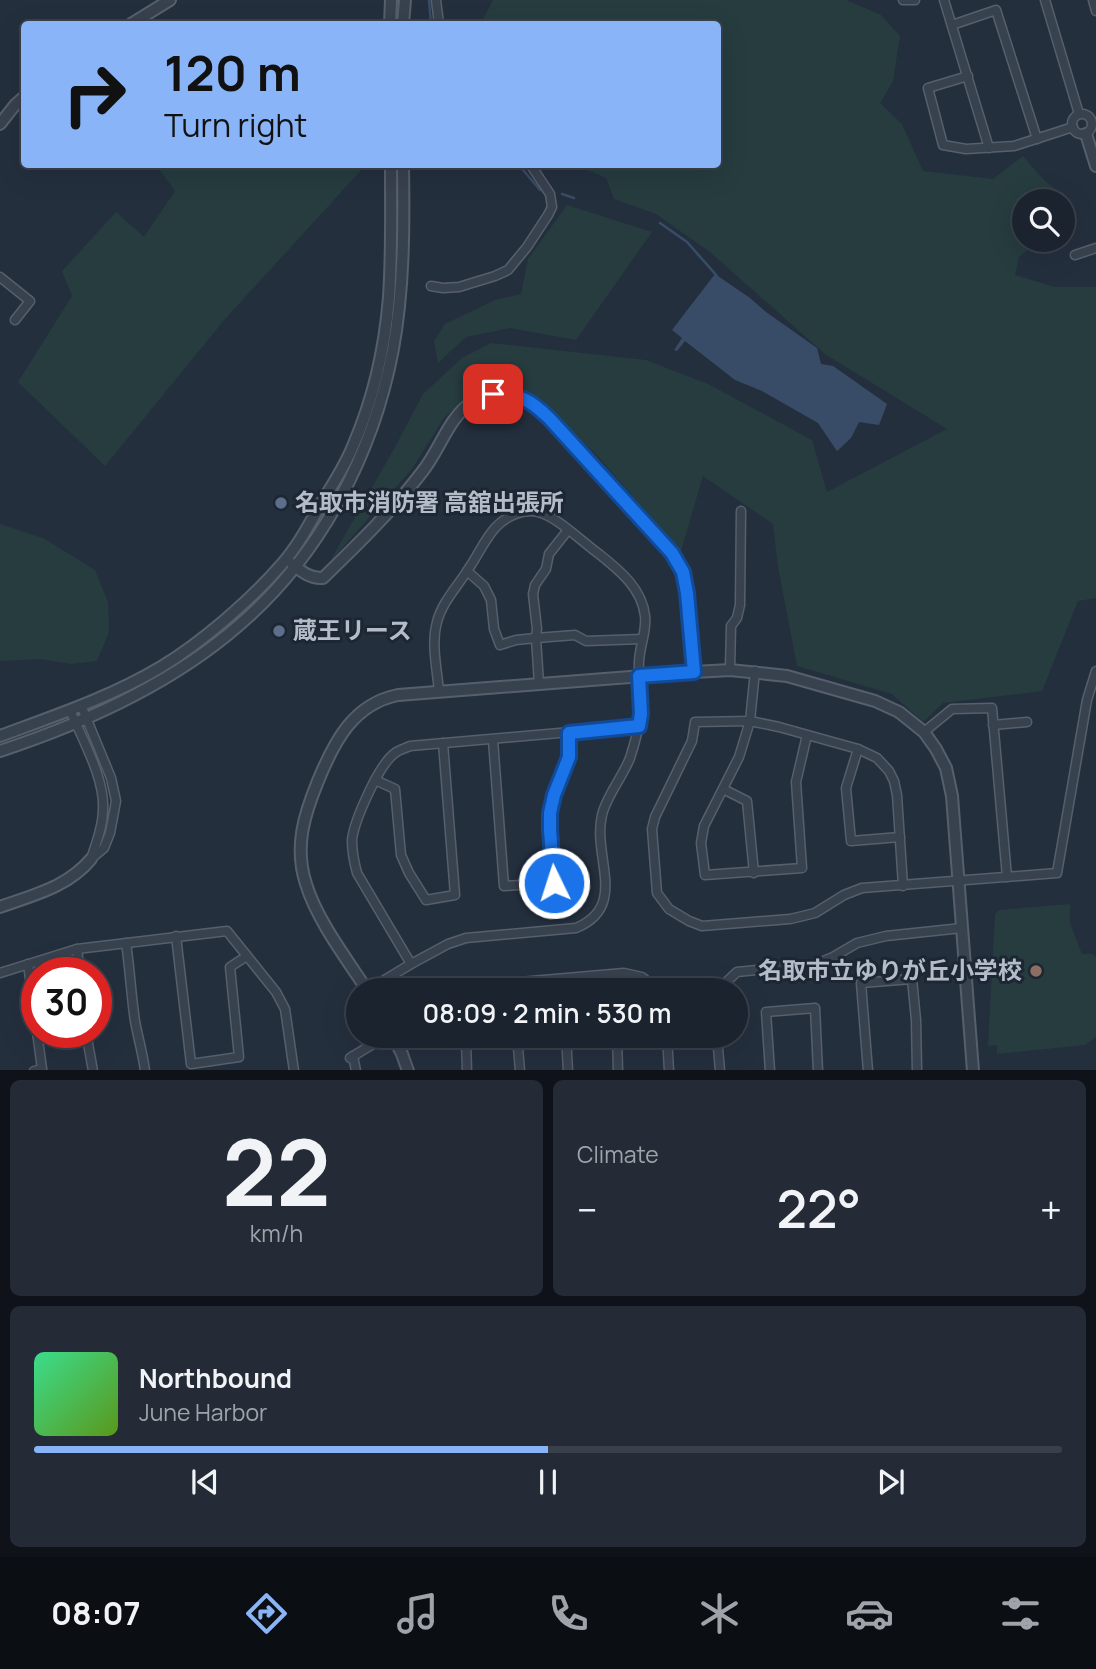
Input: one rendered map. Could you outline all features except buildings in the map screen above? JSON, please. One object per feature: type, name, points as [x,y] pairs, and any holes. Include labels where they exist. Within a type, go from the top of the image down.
[{"type":"street","points":[[136,21],[170,0]]},
{"type":"street","points":[[390,21],[391,0]]},
{"type":"street","points":[[403,21],[405,0]]},
{"type":"street","points":[[436,0],[439,21]]},
{"type":"street","points":[[903,0],[915,0]]},
{"type":"street","points":[[944,0],[989,148]]},
{"type":"street","points":[[1045,0],[1079,114]]},
{"type":"street","points":[[1093,0],[1096,11]]},
{"type":"street","points":[[952,25],[996,10],[1037,139]]},
{"type":"street","points":[[968,76],[928,88],[943,145],[966,149],[1014,146],[1073,127]]},
{"type":"street","points":[[0,124],[21,100]]},
{"type":"street","points":[[1079,114],[1094,121],[1092,129],[1086,134],[1076,133],[1073,127],[1074,118],[1079,114]]},
{"type":"street","points":[[1086,134],[1096,166]]},
{"type":"street","points":[[0,736],[75,707],[162,666],[201,639],[252,594],[286,559],[353,447],[372,389],[382,346],[388,299],[391,168]]},
{"type":"street","points":[[0,751],[81,721],[163,680],[238,626],[296,567],[336,507],[356,467],[373,425],[384,386],[393,348],[400,286],[403,168]]},
{"type":"street","points":[[431,286],[459,287],[508,270],[527,247],[552,207],[550,194],[533,168]]},
{"type":"street","points":[[1075,255],[1096,248]]},
{"type":"street","points":[[0,277],[30,301],[15,320]]},
{"type":"street","points":[[286,559],[309,576],[315,579],[323,578],[388,512],[424,470],[457,415],[473,401],[483,397],[493,394],[517,396],[533,403],[549,418],[672,553],[683,572],[687,593],[694,672]]},
{"type":"street","points":[[387,978],[448,944],[466,938],[576,928],[597,915],[606,895],[601,840],[602,815],[629,758],[641,714],[639,663],[645,629],[643,604],[623,573],[555,519],[537,511],[522,512],[506,518],[494,528],[442,608],[434,640],[439,691]]},
{"type":"street","points":[[730,670],[731,626],[737,618],[740,605],[741,511]]},
{"type":"street","points":[[539,684],[533,594],[535,585],[546,569],[548,554],[568,530]]},
{"type":"street","points":[[467,571],[484,586],[491,600],[500,645],[516,640],[575,635],[586,641],[642,639]]},
{"type":"street","points":[[755,671],[750,721],[739,757],[704,826],[701,843],[705,875],[802,868],[796,782],[807,734]]},
{"type":"street","points":[[359,978],[311,900],[300,852],[302,827],[328,757],[346,727],[357,715],[376,702],[392,696],[694,672],[755,671],[788,676],[875,701],[899,712],[924,732],[936,748],[946,768],[952,796],[973,1070]]},
{"type":"street","points":[[903,886],[894,781],[877,758],[858,749],[779,726],[750,721],[695,722],[692,741],[654,817],[652,829],[657,893],[669,909],[702,926],[790,919],[815,913],[844,895],[862,888],[903,886],[1057,873],[1087,700],[1096,671]]},
{"type":"street","points":[[0,907],[47,891],[66,881],[82,870],[104,848],[110,833],[116,801],[111,778],[75,707]]},
{"type":"street","points":[[924,732],[952,709],[992,708],[1007,877]]},
{"type":"street","points":[[993,725],[1027,722]]},
{"type":"street","points":[[411,964],[357,873],[353,856],[352,839],[359,815],[381,768],[395,753],[411,746],[639,726]]},
{"type":"street","points":[[493,740],[504,886],[554,883],[550,813],[569,757],[569,733]]},
{"type":"street","points":[[375,780],[395,789],[401,855],[426,900],[455,895],[443,743]]},
{"type":"street","points":[[858,749],[846,788],[851,841],[900,837]]},
{"type":"street","points":[[723,789],[747,801],[754,873]]},
{"type":"street","points":[[731,978],[737,972],[816,964],[857,943],[886,936],[962,928]]},
{"type":"street","points":[[52,957],[77,950],[227,931],[276,992],[285,1009],[294,1070]]},
{"type":"street","points":[[176,936],[191,1065],[239,1057],[230,967],[247,956]]},
{"type":"street","points":[[126,943],[138,1043],[145,1070]]},
{"type":"street","points":[[77,950],[78,957]]},
{"type":"street","points":[[0,973],[21,966]]},
{"type":"street","points":[[566,978],[624,973],[644,978]]},
{"type":"street","points":[[868,1070],[862,983],[912,979],[918,1070]]},
{"type":"street","points":[[770,1070],[766,1012],[815,1008],[818,1070]]},
{"type":"street","points":[[34,1070],[42,1069],[39,1048]]},
{"type":"street","points":[[89,1048],[93,1070]]},
{"type":"street","points":[[356,1070],[352,1057],[367,1048]]},
{"type":"street","points":[[399,1048],[408,1070]]},
{"type":"street","points":[[466,1048],[467,1070]]},
{"type":"street","points":[[518,1048],[520,1070]]},
{"type":"street","points":[[567,1048],[568,1070]]},
{"type":"street","points":[[617,1048],[618,1070]]},
{"type":"street","points":[[668,1048],[669,1070]]},
{"type":"street","points":[[718,1048],[720,1070]]},
{"type":"green space","points":[[493,0],[846,0],[881,15],[900,36],[893,81],[880,103],[902,124],[923,171],[993,179],[1023,156],[1055,189],[1012,189],[1012,252],[1025,252],[1019,257],[1015,275],[1055,287],[1096,287],[1096,598],[1078,601],[1042,691],[943,703],[923,722],[892,694],[797,666],[778,567],[773,524],[703,476],[681,551],[596,454],[523,389],[475,390],[444,418],[412,469],[329,563],[423,394],[462,358],[491,343],[646,360],[708,384],[812,440],[827,492],[947,429],[825,354],[710,252],[656,214],[614,199],[606,178],[583,168],[721,168],[721,21],[482,21]]},
{"type":"green space","points":[[158,168],[363,168],[225,319],[105,466],[18,382],[72,296],[62,271],[116,212],[144,237],[175,191]]},
{"type":"green space","points":[[567,205],[652,232],[576,340],[510,328],[466,337],[438,363],[434,341],[445,324],[495,300],[521,294],[528,259]]},
{"type":"green space","points":[[0,524],[43,538],[95,570],[108,602],[109,632],[97,661],[71,664],[40,659],[0,661]]},
{"type":"green space","name":"名取市立ゆりが丘小学校","points":[[1070,904],[1070,923],[1082,954],[1093,954],[1096,957],[1096,1037],[1085,1045],[997,1054],[997,1045],[988,1046],[995,914],[999,910]]},
{"type":"water","points":[[715,274],[817,348],[821,364],[833,366],[887,404],[879,425],[859,422],[851,438],[837,451],[818,423],[762,391],[735,380],[685,341],[677,351],[674,350],[682,338],[672,330]]},
{"type":"waterway","points":[[429,0],[431,21]]},
{"type":"waterway","points":[[521,168],[540,190]]},
{"type":"waterway","points":[[562,194],[574,198]]},
{"type":"waterway","points":[[660,223],[687,242],[717,276]]},
{"type":"place","name":"名取市消防署 高舘出張所","points":[[281,503]]},
{"type":"place","name":"蔵王リース","points":[[279,631]]},
{"type":"place","name":"名取市立ゆりが丘小学校","points":[[1036,971]]},
{"type":"route","points":[[493,394],[517,396],[533,403],[549,418],[672,553],[683,572],[687,593],[694,672],[639,676],[639,726],[569,733],[569,757],[550,813],[554,883]]}]
